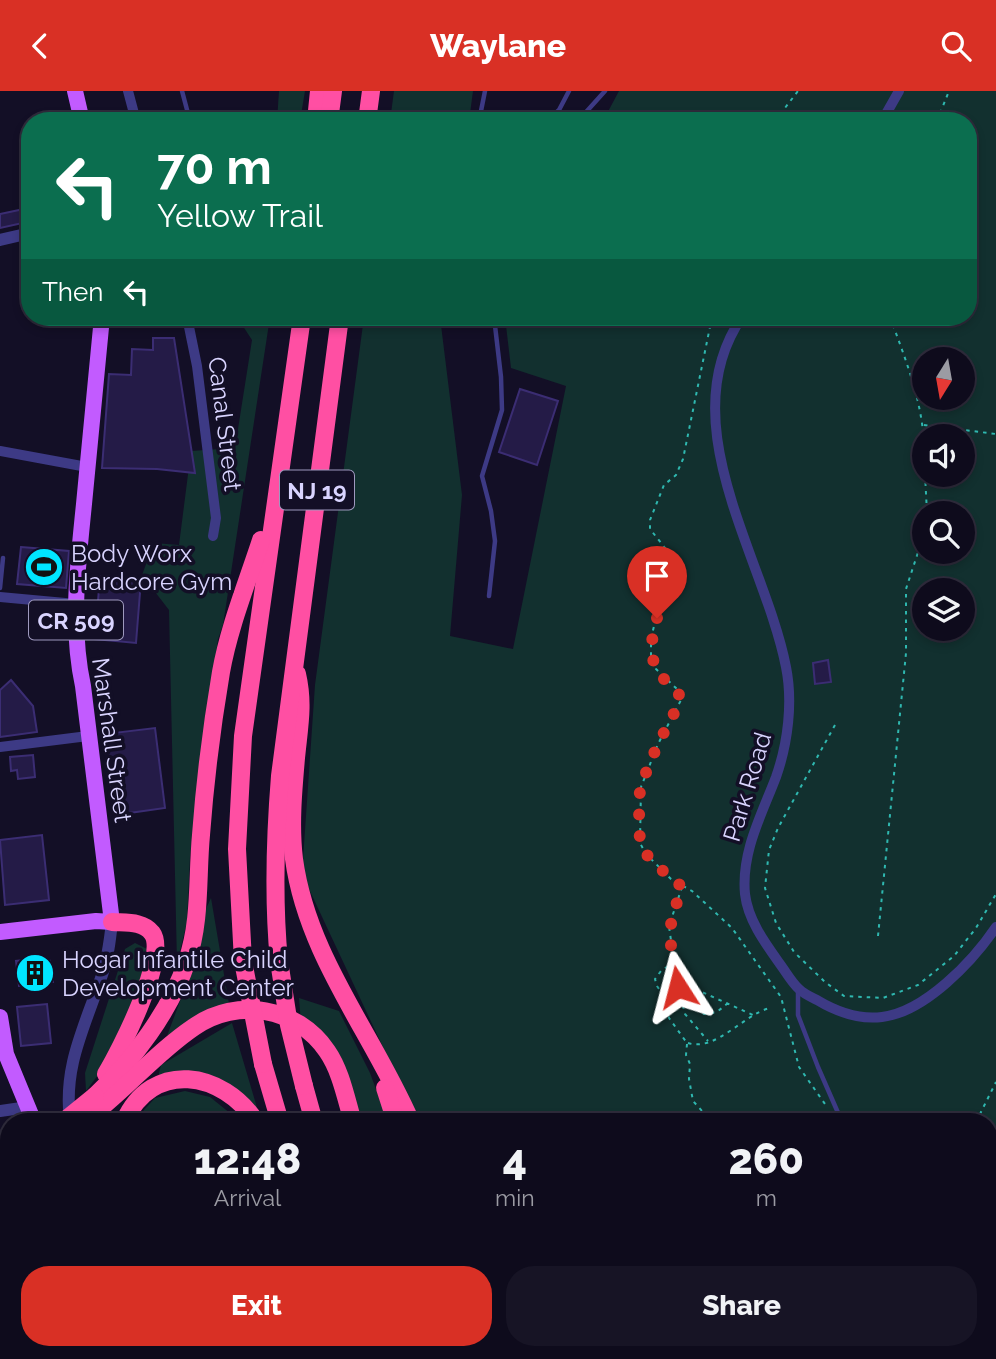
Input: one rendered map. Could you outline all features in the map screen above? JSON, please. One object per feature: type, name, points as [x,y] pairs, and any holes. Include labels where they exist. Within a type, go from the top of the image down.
[{"type":"highway","points":[[317,112],[319,91]]},
{"type":"highway","points":[[330,112],[333,91]]},
{"type":"highway","points":[[368,112],[371,91]]},
{"type":"highway","name":"NJ 19","points":[[277,1113],[263,1064],[243,961],[237,888],[239,773],[248,687],[301,326]]},
{"type":"highway","name":"NJ 19","points":[[312,1113],[289,1024],[279,961],[275,925],[275,850],[279,776],[339,326]]},
{"type":"highway","points":[[96,1099],[145,1038],[170,999],[187,961],[195,928],[204,807],[221,670],[230,633],[276,494]]},
{"type":"highway","points":[[294,663],[302,696],[292,820],[297,880],[312,931],[407,1113]]},
{"type":"highway","points":[[96,1099],[144,994],[156,951],[155,936],[145,926],[112,922]]},
{"type":"highway","points":[[350,1004],[372,1053],[393,1113]]},
{"type":"highway","points":[[80,1113],[197,1024],[223,1013],[251,1008],[287,1018],[320,1043],[336,1069],[350,1113]]},
{"type":"highway","points":[[129,1113],[133,1105],[149,1090],[169,1081],[190,1079],[212,1083],[230,1093],[249,1113]]},
{"type":"main road","points":[[75,91],[80,112]]},
{"type":"main road","name":"Marshall Street","points":[[101,326],[76,604],[77,658],[83,685],[112,922]]},
{"type":"main road","points":[[0,932],[96,921],[112,922]]},
{"type":"main road","points":[[0,1017],[6,1055],[31,1113]]},
{"type":"street","points":[[128,91],[134,112]]},
{"type":"street","points":[[887,112],[899,91]]},
{"type":"street","points":[[0,240],[21,235]]},
{"type":"street","name":"Canal Street","points":[[189,326],[205,430],[215,518],[213,536]]},
{"type":"street","name":"Park Road","points":[[738,326],[725,353],[718,383],[715,410],[719,450],[738,524],[782,654],[789,694],[789,718],[783,750],[777,774],[753,835],[746,868],[745,895],[758,934],[798,989],[837,1012],[860,1017],[883,1017],[903,1011],[926,998],[959,972],[984,945],[996,927]]},
{"type":"street","points":[[0,451],[87,467]]},
{"type":"street","points":[[0,597],[76,604]]},
{"type":"street","points":[[0,747],[88,736]]},
{"type":"street","name":"Marshall Street","points":[[70,1113],[68,1089],[72,1059],[106,964],[112,922]]},
{"type":"street","points":[[0,1111],[21,1113]]},
{"type":"lane","points":[[182,91],[188,112]]},
{"type":"lane","points":[[481,112],[485,91]]},
{"type":"lane","points":[[557,112],[569,91]]},
{"type":"lane","points":[[587,112],[605,91]]},
{"type":"lane","points":[[489,596],[495,541],[482,475],[502,410],[495,326]]},
{"type":"lane","points":[[0,587],[3,558]]},
{"type":"lane","points":[[798,989],[798,1015],[838,1113]]},
{"type":"path","points":[[782,112],[798,91]]},
{"type":"path","points":[[941,112],[949,91]]},
{"type":"path","points":[[710,326],[683,459],[676,475],[664,485],[650,529],[669,553],[670,564],[651,638],[651,655],[656,669],[678,690],[681,700],[640,787],[640,843],[646,854],[671,879],[692,891],[732,928],[781,997],[799,1067],[830,1111]]},
{"type":"path","points":[[893,326],[923,424]]},
{"type":"path","points":[[975,431],[996,434]]},
{"type":"path","points":[[878,936],[906,653],[906,589],[914,564]]},
{"type":"path","points":[[835,725],[778,828],[769,850],[765,888],[776,923],[794,952],[824,982],[845,996],[883,998],[918,985],[954,956],[976,928],[996,894]]},
{"type":"path","points":[[683,887],[669,926],[674,963],[680,983],[752,1015]]},
{"type":"path","points":[[674,963],[661,971],[655,979],[668,1002],[669,1019],[687,1043],[702,1045],[742,1025],[752,1015],[770,1008]]},
{"type":"path","points":[[678,976],[673,980],[678,987],[685,1014],[709,1042]]},
{"type":"path","points":[[684,984],[692,1003],[704,1014],[717,1012],[728,1003]]},
{"type":"path","points":[[687,1043],[685,1055],[690,1064],[689,1079],[693,1101],[704,1113]]},
{"type":"path","points":[[980,1113],[996,1082]]},
{"type":"green space","points":[[279,91],[305,91],[302,112],[278,112]]},
{"type":"green space","points":[[394,91],[473,91],[470,112],[391,112]]},
{"type":"green space","points":[[619,91],[996,91],[996,1113],[414,1113],[302,874],[315,685],[363,326],[441,326],[462,495],[450,636],[513,649],[566,386],[511,368],[506,326],[977,326],[977,112],[608,112]]},
{"type":"green space","points":[[243,326],[269,326],[223,625],[218,639],[190,856],[187,922],[177,963],[169,610],[142,575],[154,543],[179,545],[191,451],[235,448],[252,340]]},
{"type":"green space","points":[[211,898],[229,1004],[167,1036],[195,961],[205,911]]},
{"type":"green space","points":[[135,943],[147,949],[138,990],[113,1055],[86,1091],[85,1073],[125,949]]},
{"type":"green space","points":[[299,998],[339,1011],[370,1073],[385,1113],[355,1113],[301,1023]]},
{"type":"green space","points":[[232,1023],[258,1111],[206,1073],[158,1077],[161,1065]]},
{"type":"green space","points":[[185,1091],[210,1097],[230,1113],[141,1113],[155,1098]]},
{"type":"building","points":[[21,210],[21,223],[0,228],[0,214]]},
{"type":"building","points":[[153,338],[174,338],[195,473],[102,468],[109,374],[131,375],[132,349],[153,350]]},
{"type":"building","points":[[520,389],[558,401],[537,465],[499,452]]},
{"type":"building","name":"Body Worx Hardcore Gym","points":[[21,547],[69,551],[66,588],[17,584]]},
{"type":"building","points":[[100,576],[141,580],[136,643],[95,639]]},
{"type":"building","points":[[828,660],[831,682],[815,684],[813,663]]},
{"type":"building","points":[[11,680],[33,706],[37,732],[0,737],[0,690]]},
{"type":"building","points":[[155,728],[165,808],[115,815],[105,734]]},
{"type":"building","points":[[33,755],[35,777],[18,779],[17,770],[11,771],[10,757]]},
{"type":"building","points":[[42,835],[49,900],[5,905],[0,840]]},
{"type":"building","name":"Hogar Infantile Child Development Center","points":[[33,959],[34,964],[50,961],[53,982],[19,986],[16,961]]},
{"type":"building","points":[[47,1004],[51,1043],[21,1046],[17,1007]]},
{"type":"place","name":"Body Worx Hardcore Gym","points":[[44,567]]},
{"type":"place","name":"Hogar Infantile Child Development Center","points":[[35,973]]},
{"type":"route","points":[[657,618],[651,638],[651,655],[656,669],[678,690],[681,700],[640,787],[640,843],[646,854],[683,887],[669,926],[678,976],[673,980],[678,987]]}]
